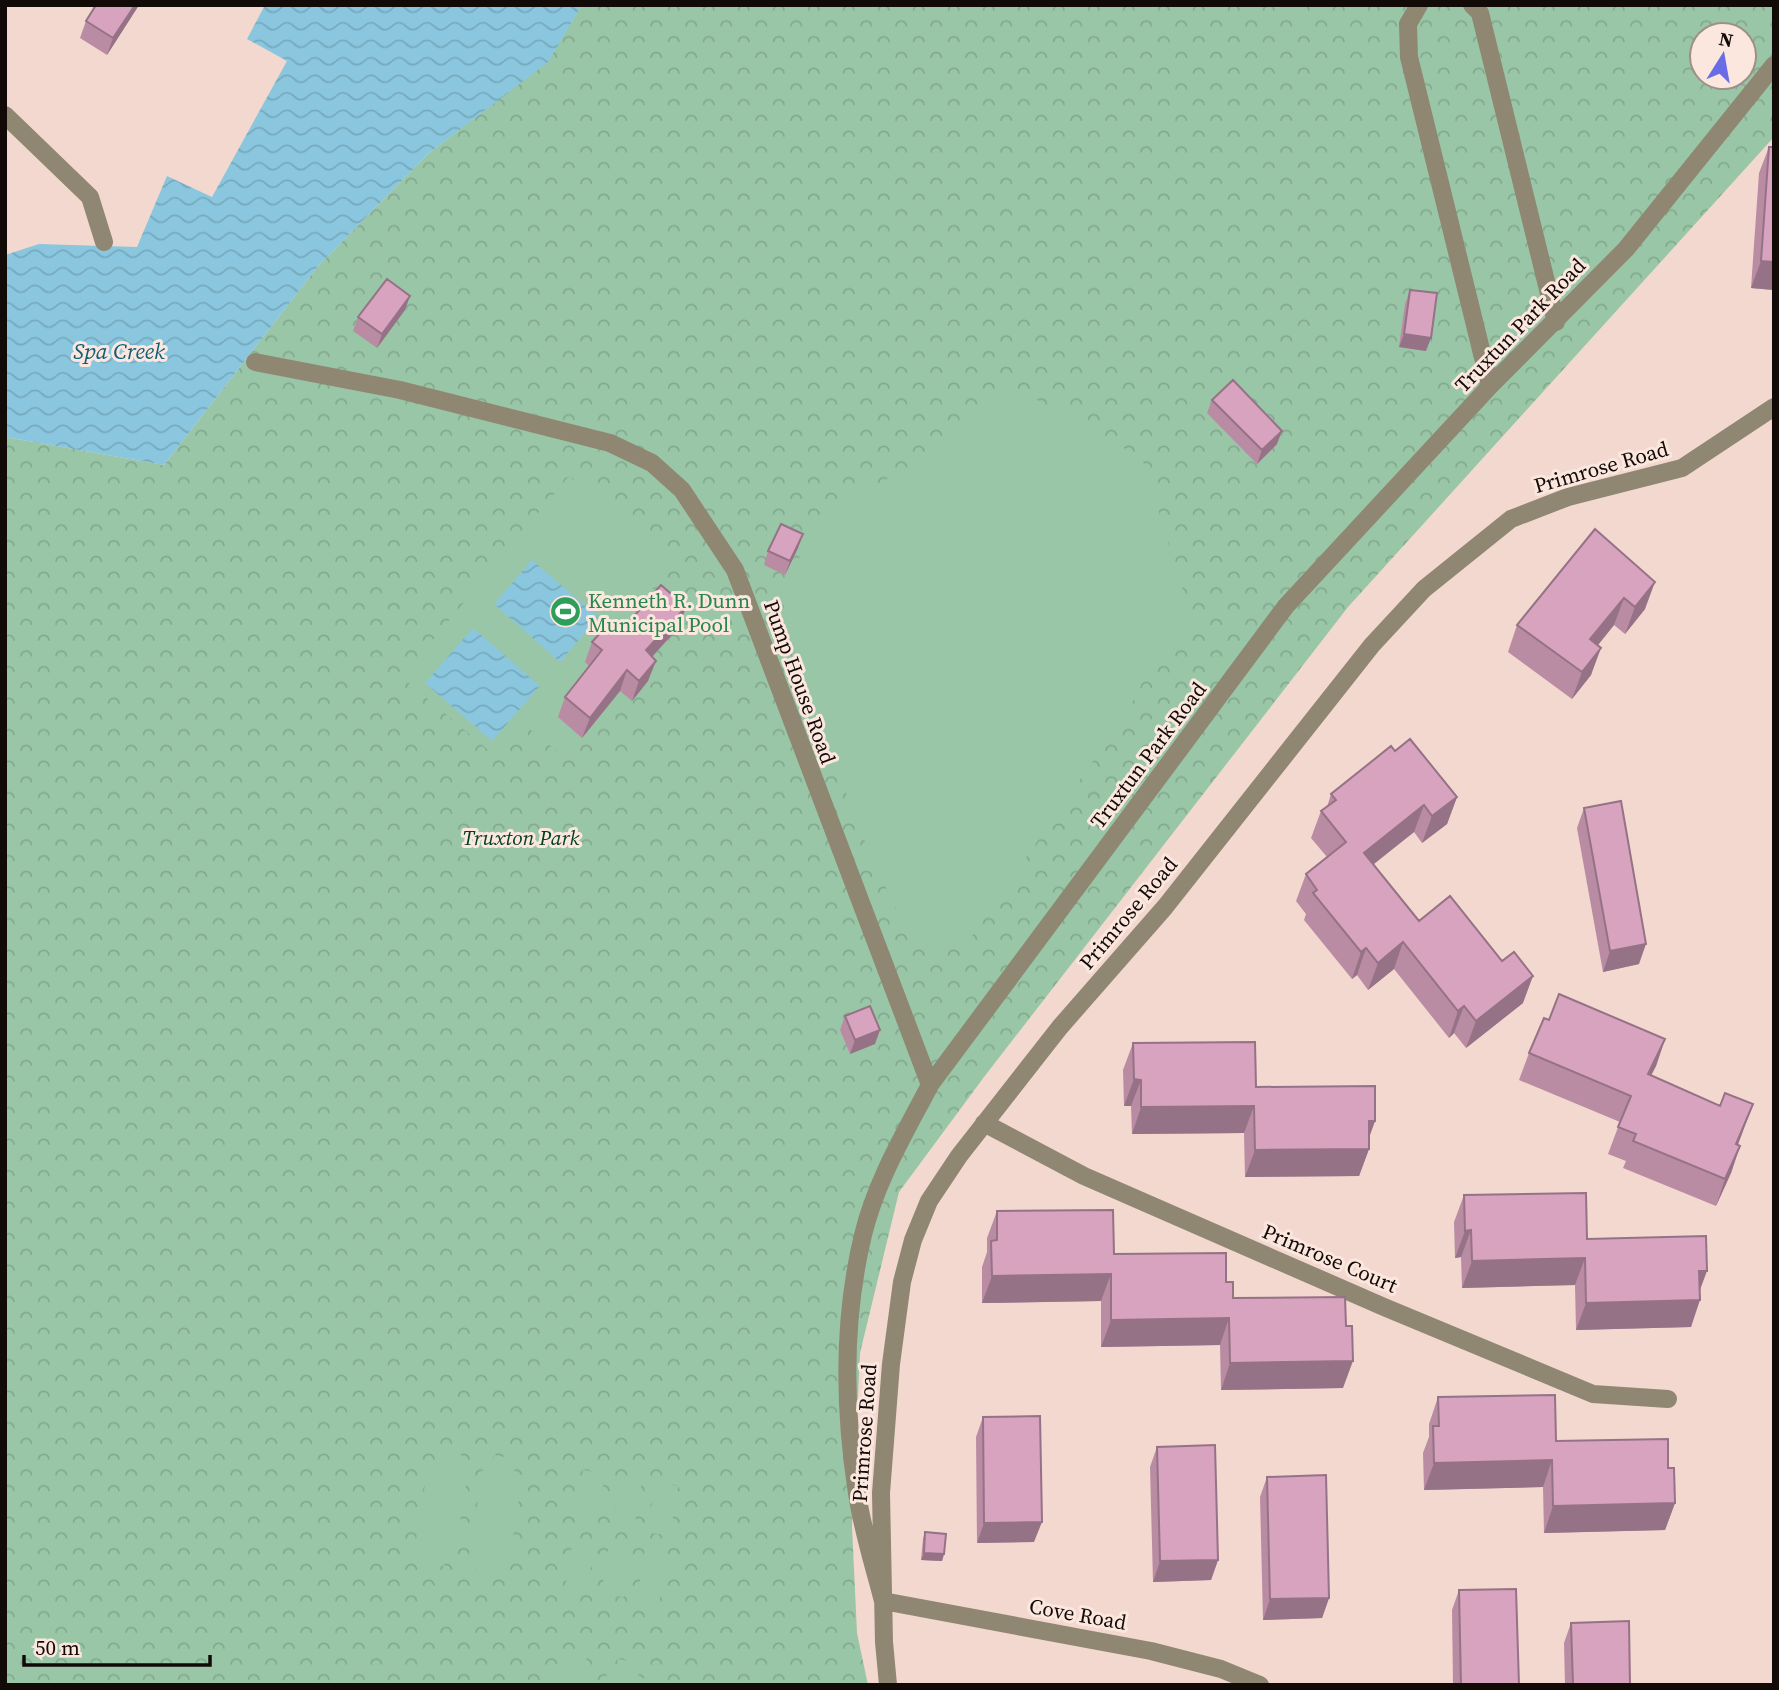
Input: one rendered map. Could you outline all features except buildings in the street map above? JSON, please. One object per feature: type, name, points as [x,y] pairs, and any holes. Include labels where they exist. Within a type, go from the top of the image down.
[{"type":"street","points":[[1419,5],[1408,24],[1409,57],[1490,386]]},
{"type":"street","points":[[1472,5],[1480,13],[1556,321]]},
{"type":"street","name":"Truxtun Park Road","points":[[883,1601],[857,1494],[848,1396],[851,1304],[863,1234],[875,1199],[890,1162],[930,1085],[1286,606],[1490,386],[1626,249],[1774,65]]},
{"type":"street","points":[[5,115],[90,197],[104,243]]},
{"type":"street","name":"Pump House Road","points":[[254,362],[400,390],[610,443],[652,463],[682,490],[735,570],[930,1085]]},
{"type":"street","name":"Primrose Road","points":[[888,1685],[881,1493],[891,1364],[902,1282],[913,1240],[929,1201],[984,1123],[1060,1027],[1165,907],[1372,645],[1424,589],[1511,519],[1568,497],[1682,468],[1774,407]]},
{"type":"street","name":"Primrose Court","points":[[984,1123],[1097,1181],[1384,1307],[1593,1394],[1668,1399]]},
{"type":"street","name":"Cove Road","points":[[883,1601],[1151,1651],[1221,1669],[1261,1685]]},
{"type":"green space","name":"Truxton Park","points":[[582,5],[1774,5],[1774,137],[1348,607],[984,1077],[899,1192],[860,1353],[852,1527],[857,1633],[868,1685],[5,1685],[5,437],[164,465],[319,265],[428,154],[547,62]]},
{"type":"green space","points":[[1265,5],[1307,5],[1305,16]]},
{"type":"green space","points":[[1012,386],[1142,458],[1193,622],[1158,653],[1127,712],[971,937],[962,946],[931,948],[912,941],[871,857],[780,624],[792,571],[825,511],[947,448]]},
{"type":"green space","name":"Kenneth R. Dunn Municipal Pool","points":[[569,476],[671,562],[652,588],[680,617],[641,674],[648,681],[629,706],[618,697],[563,756],[526,726],[494,755],[402,677]]},
{"type":"green space","points":[[440,1447],[462,1450],[460,1464],[469,1466],[455,1553],[446,1552],[444,1566],[421,1562],[424,1548],[415,1546],[429,1460],[437,1461]]},
{"type":"green space","points":[[494,1455],[516,1459],[514,1473],[523,1475],[509,1561],[500,1560],[498,1575],[475,1571],[478,1557],[469,1555],[483,1468],[491,1469]]},
{"type":"green space","points":[[583,1470],[605,1474],[597,1524],[575,1520]]},
{"type":"green space","points":[[620,1476],[642,1480],[634,1529],[612,1526]]},
{"type":"green space","points":[[655,1483],[678,1486],[670,1536],[647,1532]]},
{"type":"green space","points":[[573,1538],[595,1542],[587,1592],[565,1588]]},
{"type":"green space","points":[[609,1544],[632,1547],[624,1597],[601,1594]]},
{"type":"green space","points":[[645,1550],[667,1554],[659,1604],[637,1600]]},
{"type":"green space","points":[[564,1651],[587,1654],[585,1669],[594,1670],[592,1685],[551,1685],[554,1664],[562,1665]]},
{"type":"green space","points":[[618,1659],[640,1663],[638,1677],[647,1679],[646,1685],[605,1685],[607,1673],[615,1673]]},
{"type":"water","name":"Spa Creek","points":[[265,5],[582,5],[548,62],[428,154],[319,265],[164,465],[5,437],[5,255],[39,244],[137,247],[167,176],[212,197],[287,61],[247,39]]},
{"type":"water","points":[[532,560],[598,617],[560,662],[494,604]]},
{"type":"water","points":[[473,628],[540,686],[492,741],[425,683]]},
{"type":"place","name":"Kenneth R. Dunn Municipal Pool","points":[[565,612]]}]
